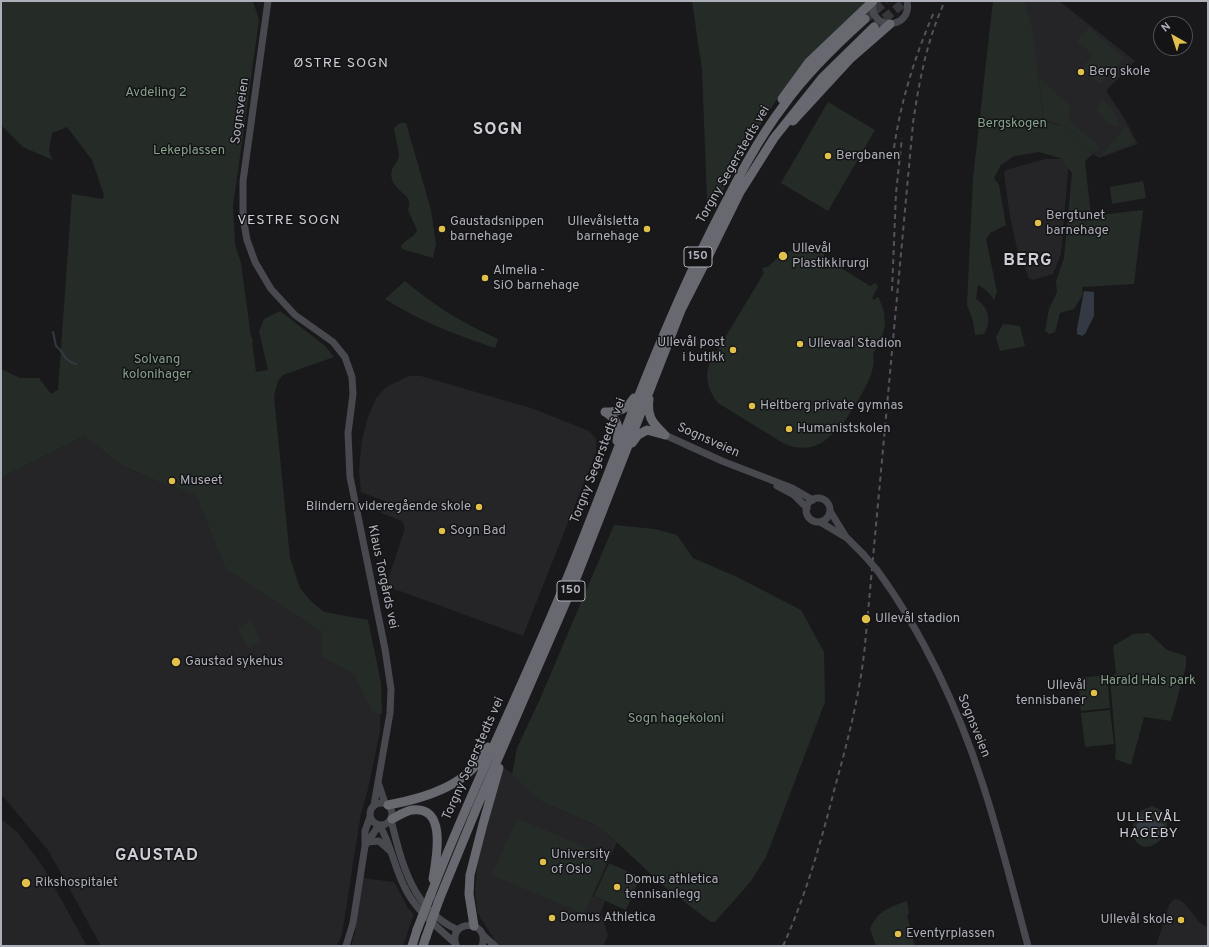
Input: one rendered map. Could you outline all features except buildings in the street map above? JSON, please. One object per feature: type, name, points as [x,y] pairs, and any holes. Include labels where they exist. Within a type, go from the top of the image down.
[{"type":"highway","points":[[763,136],[785,94],[799,74],[831,39],[873,1]]},
{"type":"highway","name":"Torgny Segerstedts vei","points":[[412,946],[448,849],[514,703],[568,578],[618,459],[647,385],[675,306],[695,264],[733,189],[763,136],[784,104],[831,50],[865,19]]},
{"type":"highway","points":[[761,158],[835,75],[890,24]]},
{"type":"highway","name":"Torgny Segerstedts vei","points":[[647,385],[681,310],[740,192],[761,158],[805,97],[841,58],[874,28]]},
{"type":"highway","points":[[647,385],[650,418],[653,424],[665,434]]},
{"type":"highway","points":[[618,459],[619,427],[614,418],[605,412],[618,412],[626,408],[647,385]]},
{"type":"highway","points":[[618,459],[638,435],[647,430],[665,434]]},
{"type":"highway","name":"Torgny Segerstedts vei","points":[[424,942],[439,900],[575,581],[618,459]]},
{"type":"highway","points":[[387,804],[414,799],[443,789],[466,774],[484,755],[498,725],[514,703]]},
{"type":"highway","points":[[474,926],[469,894],[470,875],[486,813],[515,721]]},
{"type":"highway","points":[[392,819],[407,811],[416,810],[427,814],[433,819],[437,830],[437,841],[431,892]]},
{"type":"main road","name":"Sognsveien","points":[[268,1],[242,189],[244,228],[255,262],[271,289],[295,315],[333,342],[345,357],[352,377]]},
{"type":"main road","points":[[873,1],[873,12],[877,18],[890,24],[903,18],[907,12],[907,1]]},
{"type":"main road","name":"Klaus Torgårds vei","points":[[352,377],[353,394],[348,441],[350,477],[385,649],[391,689],[390,713],[374,805]]},
{"type":"main road","name":"Sognsveien","points":[[665,434],[742,469],[794,496],[807,508]]},
{"type":"main road","name":"Sognsveien","points":[[742,469],[792,488],[813,500]]},
{"type":"main road","points":[[819,499],[825,501],[829,506],[830,511],[828,517],[820,522],[814,521],[809,517],[807,508],[813,500],[819,499]]},
{"type":"main road","name":"Sognsveien","points":[[830,511],[847,538],[877,570],[899,604],[923,646],[944,688],[968,743],[995,823],[1028,946]]},
{"type":"main road","name":"Sognsveien","points":[[820,522],[847,538]]},
{"type":"main road","name":"Klaus Torgårds vei","points":[[378,782],[387,804]]},
{"type":"main road","points":[[346,946],[353,923],[366,844],[365,831],[370,817],[370,810],[374,805],[379,803],[387,804],[393,812],[392,819],[396,845],[410,882],[419,897],[433,914],[442,922],[458,930]]},
{"type":"main road","points":[[370,817],[373,822],[379,825],[387,824],[392,819]]},
{"type":"main road","points":[[366,844],[379,825]]},
{"type":"main road","points":[[379,825],[387,839],[404,886],[412,901],[429,921],[456,945]]},
{"type":"main road","points":[[366,844],[379,841],[391,852]]},
{"type":"main road","points":[[456,945],[455,935],[458,930],[466,926],[474,926],[495,946]]},
{"type":"main road","points":[[482,946],[483,935]]},
{"type":"shaded area","name":"Berg skole","points":[[1024,1],[1059,1],[1135,61],[1106,91],[1123,116],[1138,144],[1099,158],[1076,144],[1058,124],[1043,120]]},
{"type":"shaded area","name":"Bergtunet barnehage","points":[[1045,159],[1069,159],[1061,254],[1053,274],[1033,280],[1029,278],[1023,264],[1020,262],[1010,217],[1004,173],[1006,170]]},
{"type":"shaded area","points":[[1084,291],[1094,292],[1094,316],[1085,334],[1082,336],[1077,334],[1077,329]]},
{"type":"shaded area","name":"Blindern videregående skole","points":[[409,376],[421,376],[534,409],[589,431],[596,439],[596,452],[523,636],[386,586],[405,528],[402,521],[381,513],[384,501],[361,492],[359,470],[362,440],[367,420],[376,398],[386,387]]},
{"type":"shaded area","name":"Gaustad sykehus","points":[[84,436],[123,466],[159,482],[202,495],[234,574],[322,632],[381,692],[380,731],[368,789],[361,813],[342,934],[337,946],[101,946],[48,850],[1,794],[1,478]]},
{"type":"shaded area","name":"University of Oslo","points":[[504,768],[517,777],[540,801],[595,825],[617,842],[593,896],[605,901],[601,912],[608,936],[603,946],[490,946],[494,939],[477,912],[475,890],[477,867],[486,824]]},
{"type":"shaded area","points":[[1139,816],[1164,824],[1160,836],[1136,829]]},
{"type":"shaded area","name":"Rikshospitalet","points":[[1,819],[17,832],[42,865],[87,946],[1,946]]},
{"type":"shaded area","points":[[363,878],[394,882],[408,908],[414,914],[403,946],[351,946],[355,932]]},
{"type":"shaded area","name":"Ullevål skole","points":[[1178,899],[1184,903],[1200,923],[1208,927],[1208,946],[1156,946],[1169,905],[1173,900]]},
{"type":"green space","name":"Solvang kolonihager","points":[[1,1],[253,1],[259,20],[233,206],[235,244],[241,263],[256,372],[268,370],[259,331],[264,319],[280,311],[325,346],[334,357],[283,375],[278,381],[274,396],[290,558],[300,588],[310,600],[324,612],[368,620],[381,683],[382,714],[373,713],[354,674],[322,657],[322,632],[234,574],[227,571],[196,494],[159,482],[123,466],[84,436],[1,478],[1,369],[20,378],[39,378],[51,394],[58,390],[72,194],[103,199],[104,195],[92,160],[67,127],[52,133],[49,151],[53,160],[23,147],[1,125]]},
{"type":"green space","points":[[692,1],[868,1],[780,94],[745,150],[715,206],[707,201],[702,70]]},
{"type":"green space","name":"Bergskogen","points":[[993,1],[1024,1],[1033,32],[1043,120],[1068,128],[1080,138],[1078,141],[1081,138],[1069,128],[1044,119],[1039,78],[1070,106],[1071,111],[1067,117],[1099,147],[1093,153],[1076,143],[1093,154],[1085,161],[1091,216],[1143,210],[1134,284],[1082,287],[1083,294],[1074,309],[1060,313],[1055,332],[1049,334],[1045,331],[1049,309],[1057,292],[1056,281],[1064,258],[1072,173],[1060,158],[1039,152],[1014,156],[1001,165],[994,178],[999,185],[1006,225],[990,233],[986,239],[997,292],[994,300],[987,291],[978,285],[976,299],[984,306],[988,315],[988,324],[984,334],[975,335],[973,321],[967,305],[973,178]]},
{"type":"green space","points":[[1089,28],[1123,58],[1100,84],[1082,68],[1093,55],[1077,41]]},
{"type":"green space","points":[[1102,99],[1114,111],[1119,124],[1116,128],[1107,122],[1097,111]]},
{"type":"green space","name":"Bergbanen","points":[[828,102],[875,130],[828,211],[781,183]]},
{"type":"green space","points":[[400,123],[406,123],[431,210],[436,244],[433,258],[402,249],[401,246],[414,235],[417,230],[408,210],[409,201],[394,183],[391,175],[392,169],[399,156],[394,128]]},
{"type":"green space","points":[[1126,127],[1135,143],[1100,157]]},
{"type":"green space","points":[[1143,181],[1146,198],[1112,204],[1110,187]]},
{"type":"green space","name":"Ullevaal Stadion","points":[[800,249],[818,254],[823,252],[825,258],[870,286],[876,283],[878,287],[872,298],[874,300],[878,297],[879,298],[884,312],[885,326],[881,339],[873,354],[874,363],[872,372],[862,394],[838,432],[836,430],[825,441],[812,447],[805,448],[798,448],[783,443],[718,403],[711,392],[707,375],[712,351],[717,351],[764,273],[762,268],[768,267],[782,253]]},
{"type":"green space","points":[[405,281],[427,299],[449,313],[498,339],[495,348],[438,327],[385,299]]},
{"type":"green space","points":[[1003,324],[1020,326],[1025,346],[1000,351],[996,337]]},
{"type":"green space","name":"Sogn hagekoloni","points":[[614,525],[655,529],[677,535],[693,558],[737,577],[801,610],[824,652],[825,702],[766,857],[751,881],[715,922],[711,922],[665,887],[611,837],[595,825],[540,801],[512,774],[517,748],[540,699]]},
{"type":"green space","points":[[251,621],[261,641],[248,648],[238,628]]},
{"type":"green space","name":"Harald Hals park","points":[[1149,633],[1167,650],[1186,656],[1186,666],[1171,721],[1144,717],[1131,765],[1115,759],[1116,750],[1110,678],[1116,673],[1113,646],[1133,634]]},
{"type":"green space","name":"Ullevål tennisbaner","points":[[1107,675],[1110,708],[1081,711],[1078,678]]},
{"type":"green space","points":[[1110,710],[1114,744],[1085,747],[1081,713]]},
{"type":"green space","points":[[1152,806],[1163,811],[1167,821],[1166,830],[1162,838],[1156,844],[1149,847],[1142,846],[1136,841],[1133,832],[1133,823],[1140,811]]},
{"type":"green space","points":[[517,818],[608,857],[584,914],[492,875]]},
{"type":"green space","name":"Domus athletica tennisanlegg","points":[[609,863],[640,877],[626,910],[594,896]]},
{"type":"green space","points":[[907,901],[909,914],[907,915],[915,946],[876,946],[870,929],[876,918],[885,910]]},
{"type":"waterway","points":[[53,332],[56,346],[68,360],[76,364]]},
{"type":"tunnel","points":[[865,19],[886,1]]},
{"type":"tunnel","points":[[874,27],[906,1]]},
{"type":"railway","points":[[783,946],[806,888],[830,808],[857,699],[865,645],[913,123],[924,61],[933,30],[945,1]]},
{"type":"railway","points":[[894,148],[905,95],[921,45],[934,12]]},
{"type":"railway","points":[[892,291],[896,193],[902,138]]},
{"type":"place","name":"Berg skole","points":[[1081,72]]},
{"type":"place","name":"Bergbanen","points":[[828,156]]},
{"type":"place","name":"Bergtunet barnehage","points":[[1038,223]]},
{"type":"place","name":"Gaustadsnippen barnehage","points":[[442,229]]},
{"type":"place","name":"Ullevålsletta barnehage","points":[[647,229]]},
{"type":"place","name":"Ullevål Plastikkirurgi","points":[[783,256]]},
{"type":"place","name":"Almelia - SiO barnehage","points":[[485,278]]},
{"type":"place","name":"Ullevaal Stadion","points":[[800,344]]},
{"type":"place","name":"Ullevål post i butikk","points":[[733,350]]},
{"type":"place","name":"Heltberg private gymnas","points":[[752,406]]},
{"type":"place","name":"Humanistskolen","points":[[789,429]]},
{"type":"place","name":"Museet","points":[[172,481]]},
{"type":"place","name":"Blindern videregående skole","points":[[479,507]]},
{"type":"place","name":"Sogn Bad","points":[[442,531]]},
{"type":"place","name":"Ullevål stadion","points":[[866,619]]},
{"type":"place","name":"Gaustad sykehus","points":[[176,662]]},
{"type":"place","name":"Ullevål tennisbaner","points":[[1094,693]]},
{"type":"place","name":"University of Oslo","points":[[543,862]]},
{"type":"place","name":"Rikshospitalet","points":[[26,883]]},
{"type":"place","name":"Domus athletica tennisanlegg","points":[[617,887]]},
{"type":"place","name":"Domus Athletica","points":[[552,918]]},
{"type":"place","name":"Ullevål skole","points":[[1181,920]]},
{"type":"place","name":"Eventyrplassen","points":[[898,934]]},
{"type":"district","name":"ØSTRE SOGN","points":[[341,64]]},
{"type":"district","name":"SOGN","points":[[498,131]]},
{"type":"district","name":"VESTRE SOGN","points":[[289,221]]},
{"type":"district","name":"BERG","points":[[1028,262]]},
{"type":"district","name":"ULLEVÅL HAGEBY","points":[[1149,826]]},
{"type":"district","name":"GAUSTAD","points":[[157,857]]},
{"type":"park label","name":"Avdeling 2","points":[[156,93]]},
{"type":"park label","name":"Lekeplassen","points":[[189,151]]}]
